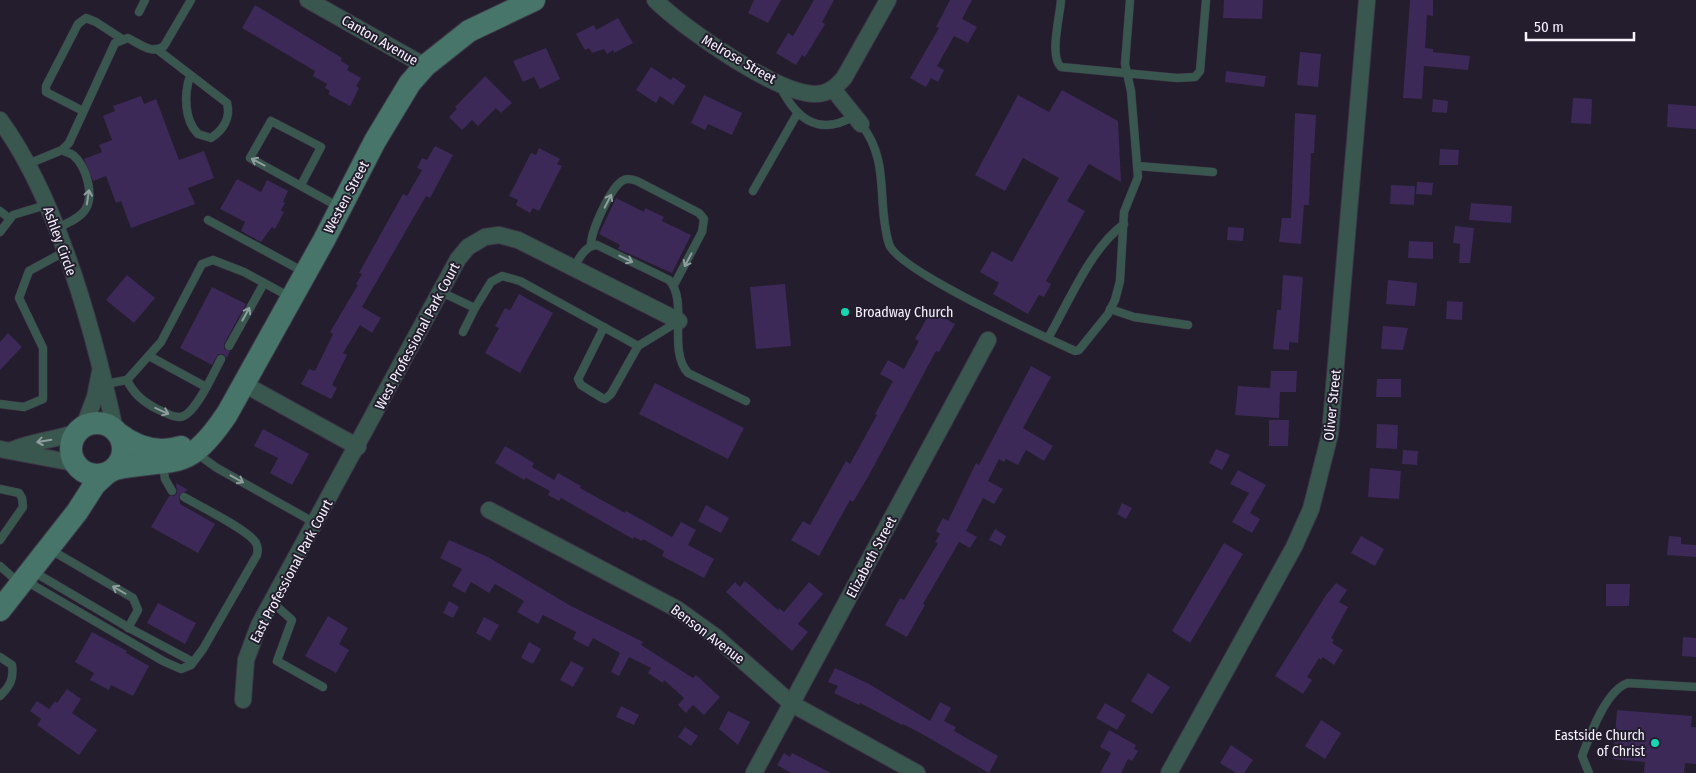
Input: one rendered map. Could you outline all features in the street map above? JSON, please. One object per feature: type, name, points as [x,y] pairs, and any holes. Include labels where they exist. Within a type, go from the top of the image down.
[{"type":"street","name":"Canton Avenue","points":[[308,0],[425,66]]},
{"type":"street","name":"Westen Street","points":[[110,472],[181,461],[201,447],[227,414],[306,273],[375,141],[410,83],[425,66],[469,31],[534,0]]},
{"type":"street","name":"Melrose Street","points":[[655,0],[668,13],[707,43],[778,82],[807,93],[822,93],[833,89]]},
{"type":"street","points":[[858,120],[833,89],[844,78],[888,0]]},
{"type":"street","name":"Oliver Street","points":[[1168,773],[1294,547],[1311,509],[1323,468],[1334,400],[1367,0]]},
{"type":"street","name":"Ashley Circle","points":[[0,120],[28,164],[56,229],[83,305],[117,432]]},
{"type":"street","name":"West Professional Park Court","points":[[358,447],[439,291],[468,247],[479,239],[492,235],[518,240],[679,322]]},
{"type":"street","name":"Elizabeth Street","points":[[754,773],[988,340]]},
{"type":"street","name":"Ashley Circle","points":[[80,429],[103,378]]},
{"type":"street","points":[[244,384],[358,447]]},
{"type":"street","points":[[6,449],[52,440],[100,423],[138,446],[161,450],[201,447]]},
{"type":"street","points":[[63,530],[75,464],[70,447],[80,429]]},
{"type":"street","points":[[0,610],[77,512],[95,484],[110,472],[123,456],[122,441],[117,432]]},
{"type":"street","name":"East Professional Park Court","points":[[243,700],[246,660],[259,626],[358,447]]},
{"type":"street","points":[[6,449],[32,456],[49,456],[75,464],[86,474],[110,472]]},
{"type":"street","name":"Benson Avenue","points":[[489,510],[677,609],[716,637],[792,704],[917,773]]},
{"type":"lane","points":[[139,12],[145,0]]},
{"type":"lane","points":[[28,164],[62,150],[69,143],[115,44],[122,39],[128,38],[154,51],[158,50],[164,46],[191,0]]},
{"type":"lane","points":[[1062,0],[1055,55],[1058,64],[1066,68],[1177,78],[1198,75],[1206,0]]},
{"type":"lane","points":[[778,82],[797,114],[812,123],[830,125],[858,120],[878,152],[890,248],[915,268],[957,292],[1075,351],[1079,350],[1110,309],[1120,281],[1124,212],[1138,177],[1132,91],[1125,64],[1130,0]]},
{"type":"lane","points":[[83,111],[46,92],[46,86],[78,24],[86,18],[96,22],[122,39]]},
{"type":"lane","points":[[158,50],[227,103],[229,111],[226,121],[218,133],[211,138],[203,138],[198,134],[189,119],[185,96],[190,76]]},
{"type":"lane","points":[[753,191],[797,114]]},
{"type":"lane","points":[[301,185],[321,147],[271,121],[250,158],[341,208]]},
{"type":"lane","points":[[56,229],[80,215],[85,209],[90,190],[76,160],[73,156],[62,150]]},
{"type":"lane","points":[[1137,166],[1213,172]]},
{"type":"lane","points":[[591,246],[592,233],[615,188],[622,181],[629,178],[637,181],[700,213],[704,219],[702,232],[674,286]]},
{"type":"lane","points":[[0,232],[14,215],[46,205]]},
{"type":"lane","points":[[0,211],[10,219]]},
{"type":"lane","points":[[208,220],[306,273]]},
{"type":"lane","points":[[1048,338],[1099,249],[1111,234],[1124,224]]},
{"type":"lane","points":[[574,267],[584,251],[591,246],[598,245],[669,280],[674,286],[679,322],[678,351],[682,366],[688,373],[746,401]]},
{"type":"lane","points":[[0,404],[24,407],[43,399],[43,348],[19,298],[28,271],[64,252]]},
{"type":"lane","points":[[127,380],[160,342],[202,264],[213,260],[292,298]]},
{"type":"lane","points":[[463,332],[491,282],[502,276],[520,281],[638,346]]},
{"type":"lane","points":[[229,346],[264,283]]},
{"type":"lane","points":[[439,291],[475,308]]},
{"type":"lane","points":[[1110,309],[1134,317],[1188,325]]},
{"type":"lane","points":[[604,327],[578,379],[581,385],[605,399],[611,394],[638,346],[679,322]]},
{"type":"lane","points":[[149,356],[206,387]]},
{"type":"lane","points":[[127,380],[133,392],[150,406],[179,417],[186,416],[206,387],[221,359]]},
{"type":"lane","points":[[103,378],[127,380]]},
{"type":"lane","points":[[201,447],[217,468],[315,523]]},
{"type":"lane","points":[[163,464],[165,479],[172,491]]},
{"type":"lane","points":[[0,489],[18,493],[23,507],[0,540]]},
{"type":"lane","points":[[25,578],[163,661],[180,669],[193,662],[257,555],[258,548],[252,538],[241,530],[184,497]]},
{"type":"lane","points":[[48,549],[133,598],[138,610],[128,628]]},
{"type":"lane","points":[[0,566],[193,662]]},
{"type":"lane","points":[[272,602],[292,620],[277,661],[323,687]]},
{"type":"lane","points":[[0,657],[12,665],[13,675],[9,687],[0,696]]},
{"type":"lane","points":[[1589,773],[1582,756],[1594,723],[1619,686],[1628,683],[1696,687]]},
{"type":"building","points":[[754,0],[781,0],[768,23],[748,13]]},
{"type":"building","points":[[814,0],[834,0],[822,22],[825,24],[805,57],[802,55],[796,65],[776,53],[788,33],[793,36]]},
{"type":"building","points":[[950,0],[972,0],[962,19],[977,27],[968,43],[954,36],[937,66],[944,70],[938,82],[931,78],[926,87],[910,78],[939,28],[936,27]]},
{"type":"building","points":[[1224,0],[1263,0],[1262,19],[1223,18]]},
{"type":"building","points":[[1410,0],[1433,0],[1433,16],[1427,15],[1425,48],[1433,49],[1433,52],[1470,56],[1468,70],[1424,66],[1422,99],[1403,98]]},
{"type":"building","points":[[255,5],[342,58],[341,61],[349,66],[347,70],[361,78],[356,86],[359,88],[350,106],[328,94],[330,91],[325,88],[327,84],[313,76],[315,71],[242,28]]},
{"type":"building","points":[[618,18],[633,43],[614,53],[613,50],[607,54],[604,49],[592,53],[589,48],[585,50],[576,34],[594,25],[596,30]]},
{"type":"building","points":[[546,48],[560,79],[540,89],[534,77],[523,82],[513,61]]},
{"type":"building","points":[[1300,52],[1321,54],[1318,87],[1297,85]]},
{"type":"building","points":[[651,67],[671,80],[673,77],[686,86],[673,105],[660,96],[656,103],[636,90]]},
{"type":"building","points":[[1226,71],[1266,76],[1264,87],[1225,82]]},
{"type":"building","points":[[485,76],[512,103],[501,113],[496,108],[478,126],[472,120],[462,130],[449,117],[457,109],[455,107]]},
{"type":"building","points":[[1062,90],[1118,121],[1121,182],[1089,164],[1067,201],[1085,211],[1046,281],[1051,284],[1044,297],[1039,295],[1028,314],[993,294],[999,283],[980,272],[992,251],[1012,262],[1059,178],[1023,158],[1005,191],[975,175],[1018,95],[1049,112]]},
{"type":"building","points":[[704,95],[742,113],[732,135],[708,124],[705,130],[691,123]]},
{"type":"building","points":[[141,96],[144,104],[156,99],[179,160],[204,151],[214,178],[188,188],[195,204],[131,228],[121,201],[116,203],[106,176],[93,181],[84,159],[102,152],[99,145],[112,140],[103,116],[115,111],[113,106]]},
{"type":"building","points":[[1573,98],[1592,99],[1591,124],[1571,123]]},
{"type":"building","points":[[1433,99],[1448,101],[1447,113],[1432,112]]},
{"type":"building","points":[[1668,104],[1696,106],[1696,129],[1667,127]]},
{"type":"building","points":[[1295,113],[1316,115],[1314,153],[1311,153],[1309,205],[1304,205],[1301,244],[1279,242],[1282,218],[1291,218]]},
{"type":"building","points":[[435,146],[453,155],[430,198],[426,196],[362,307],[381,318],[372,333],[360,325],[343,353],[347,355],[332,385],[337,388],[331,399],[301,384],[309,369],[315,371],[333,334],[330,332],[358,285],[356,284],[362,274],[359,273],[403,194],[407,196],[422,170],[417,168],[422,158],[427,160]]},
{"type":"building","points":[[539,148],[560,159],[557,164],[562,166],[539,211],[533,208],[530,213],[516,205],[518,200],[509,196],[531,153],[536,155]]},
{"type":"building","points":[[1440,149],[1459,150],[1458,165],[1439,165]]},
{"type":"building","points":[[237,179],[261,192],[267,180],[288,191],[281,210],[284,212],[275,229],[272,227],[261,242],[241,231],[245,222],[220,209]]},
{"type":"building","points":[[1417,182],[1433,183],[1432,195],[1416,194]]},
{"type":"building","points":[[1391,185],[1415,186],[1414,205],[1390,204]]},
{"type":"building","points":[[616,198],[644,212],[645,208],[664,217],[662,221],[691,235],[672,273],[618,249],[620,245],[599,234]]},
{"type":"building","points":[[1471,203],[1512,206],[1511,223],[1469,220]]},
{"type":"building","points":[[1455,226],[1474,228],[1470,263],[1459,263],[1460,244],[1453,243]]},
{"type":"building","points":[[1228,227],[1244,228],[1243,241],[1227,240]]},
{"type":"building","points":[[1409,241],[1433,242],[1433,259],[1408,258]]},
{"type":"building","points":[[127,275],[155,298],[134,323],[106,300]]},
{"type":"building","points":[[1283,275],[1303,277],[1298,343],[1289,342],[1289,350],[1273,349],[1277,310],[1281,310]]},
{"type":"building","points":[[1388,280],[1417,283],[1415,306],[1386,304]]},
{"type":"building","points":[[785,284],[791,346],[756,349],[750,287]]},
{"type":"building","points":[[212,287],[246,304],[224,344],[224,349],[230,351],[227,358],[223,354],[218,354],[212,365],[180,348]]},
{"type":"building","points":[[519,294],[553,313],[520,373],[485,353],[499,328],[495,326],[505,308],[510,310]]},
{"type":"building","points":[[1447,301],[1463,302],[1462,320],[1446,319]]},
{"type":"building","points":[[931,311],[955,324],[939,352],[936,351],[869,475],[853,502],[850,500],[819,556],[791,540],[803,521],[810,525],[846,461],[850,464],[877,415],[875,414],[893,381],[880,374],[888,360],[904,369],[919,341],[915,339]]},
{"type":"building","points":[[1383,326],[1408,328],[1403,350],[1381,349]]},
{"type":"building","points":[[8,333],[22,347],[0,370],[0,342]]},
{"type":"building","points":[[1031,366],[1051,377],[1023,428],[1053,446],[1044,461],[1026,450],[1018,465],[1006,459],[1004,462],[999,459],[988,481],[1003,489],[994,504],[983,498],[966,531],[977,537],[970,548],[959,542],[923,604],[925,605],[907,637],[885,625],[900,598],[904,600],[938,543],[935,542],[940,534],[936,531],[943,518],[948,521],[976,463],[979,465]]},
{"type":"building","points":[[1271,371],[1297,371],[1296,392],[1280,392],[1279,418],[1235,415],[1238,386],[1270,388]]},
{"type":"building","points":[[1377,379],[1401,379],[1401,397],[1376,397]]},
{"type":"building","points":[[655,383],[744,428],[728,459],[639,414]]},
{"type":"building","points":[[1269,420],[1289,420],[1288,446],[1269,446]]},
{"type":"building","points":[[1377,424],[1398,425],[1397,449],[1376,448]]},
{"type":"building","points":[[263,429],[309,454],[292,485],[270,473],[278,458],[254,446]]},
{"type":"building","points":[[505,446],[534,463],[532,467],[554,480],[558,473],[581,486],[580,488],[672,537],[681,522],[696,530],[688,545],[714,559],[704,578],[662,556],[664,551],[643,539],[642,541],[634,537],[633,539],[561,498],[559,501],[548,495],[550,491],[526,478],[524,480],[495,463]]},
{"type":"building","points":[[1216,449],[1230,455],[1222,470],[1209,463]]},
{"type":"building","points":[[1403,450],[1418,451],[1417,465],[1402,464]]},
{"type":"building","points":[[1370,468],[1401,471],[1399,499],[1368,497]]},
{"type":"building","points":[[1238,470],[1266,485],[1250,513],[1260,519],[1252,533],[1232,522],[1249,493],[1230,484]]},
{"type":"building","points":[[176,483],[188,490],[179,495],[180,504],[215,524],[198,553],[151,527],[169,496],[174,496],[177,493]]},
{"type":"building","points":[[1122,503],[1132,508],[1126,519],[1117,514]]},
{"type":"building","points":[[706,505],[729,518],[721,533],[698,521]]},
{"type":"building","points":[[995,529],[1006,536],[1001,546],[989,540]]},
{"type":"building","points":[[1361,536],[1384,549],[1375,566],[1351,553]]},
{"type":"building","points":[[1669,536],[1681,537],[1681,544],[1696,545],[1696,557],[1667,555]]},
{"type":"building","points":[[449,540],[488,557],[571,606],[643,642],[641,645],[693,678],[696,675],[720,697],[704,715],[693,705],[686,713],[678,705],[684,698],[664,680],[663,683],[648,673],[651,668],[629,657],[619,676],[611,672],[620,653],[593,638],[588,647],[573,639],[576,632],[543,615],[538,624],[517,612],[524,601],[495,584],[489,593],[471,582],[465,593],[452,586],[462,569],[440,558]]},
{"type":"building","points":[[1224,543],[1243,554],[1190,643],[1172,631]]},
{"type":"building","points":[[745,581],[778,610],[779,608],[784,612],[809,582],[823,594],[798,624],[808,632],[792,651],[726,592],[735,582],[740,587]]},
{"type":"building","points":[[1336,583],[1347,590],[1339,602],[1348,607],[1331,638],[1334,640],[1332,643],[1343,650],[1334,665],[1323,657],[1321,660],[1319,658],[1307,677],[1312,680],[1303,694],[1275,676],[1326,595]]},
{"type":"building","points":[[1606,584],[1630,584],[1629,606],[1606,606]]},
{"type":"building","points":[[449,601],[459,607],[453,618],[443,613]]},
{"type":"building","points":[[158,603],[196,623],[185,644],[147,623]]},
{"type":"building","points":[[328,616],[348,628],[339,644],[349,650],[336,673],[305,656]]},
{"type":"building","points":[[484,617],[499,625],[490,641],[476,633]]},
{"type":"building","points":[[92,632],[127,651],[126,653],[149,666],[133,696],[111,685],[109,690],[90,680],[94,673],[75,662]]},
{"type":"building","points":[[1683,637],[1696,638],[1696,657],[1682,656]]},
{"type":"building","points":[[529,642],[541,649],[533,664],[521,658]]},
{"type":"building","points":[[571,661],[584,668],[573,687],[560,680]]},
{"type":"building","points":[[835,668],[869,684],[930,721],[940,702],[951,708],[944,721],[956,727],[954,731],[998,756],[989,773],[903,724],[860,703],[859,705],[834,693],[838,686],[828,682]]},
{"type":"building","points":[[1148,673],[1170,687],[1152,714],[1131,701]]},
{"type":"building","points":[[67,689],[81,699],[72,713],[97,730],[79,755],[37,725],[41,719],[30,711],[37,701],[49,709],[55,701],[57,703]]},
{"type":"building","points":[[1105,703],[1126,715],[1117,730],[1096,718]]},
{"type":"building","points":[[621,706],[639,715],[634,725],[616,717]]},
{"type":"building","name":"Eastside Church of Christ","points":[[1617,710],[1692,716],[1691,727],[1696,727],[1696,764],[1685,763],[1684,773],[1644,773],[1645,762],[1613,759]]},
{"type":"building","points":[[728,711],[750,722],[738,745],[719,729]]},
{"type":"building","points":[[1321,720],[1341,733],[1325,759],[1305,746]]},
{"type":"building","points":[[685,727],[698,736],[691,746],[678,737]]},
{"type":"building","points":[[1109,730],[1136,745],[1134,749],[1138,751],[1132,761],[1128,759],[1121,773],[1100,773],[1111,753],[1100,747]]},
{"type":"building","points":[[1231,745],[1253,760],[1244,773],[1236,773],[1220,763]]},
{"type":"building","points":[[784,753],[790,757],[792,753],[831,773],[791,773],[777,765]]},
{"type":"place","name":"Broadway Church","points":[[845,312]]},
{"type":"place","name":"Eastside Church of Christ","points":[[1655,743]]}]
